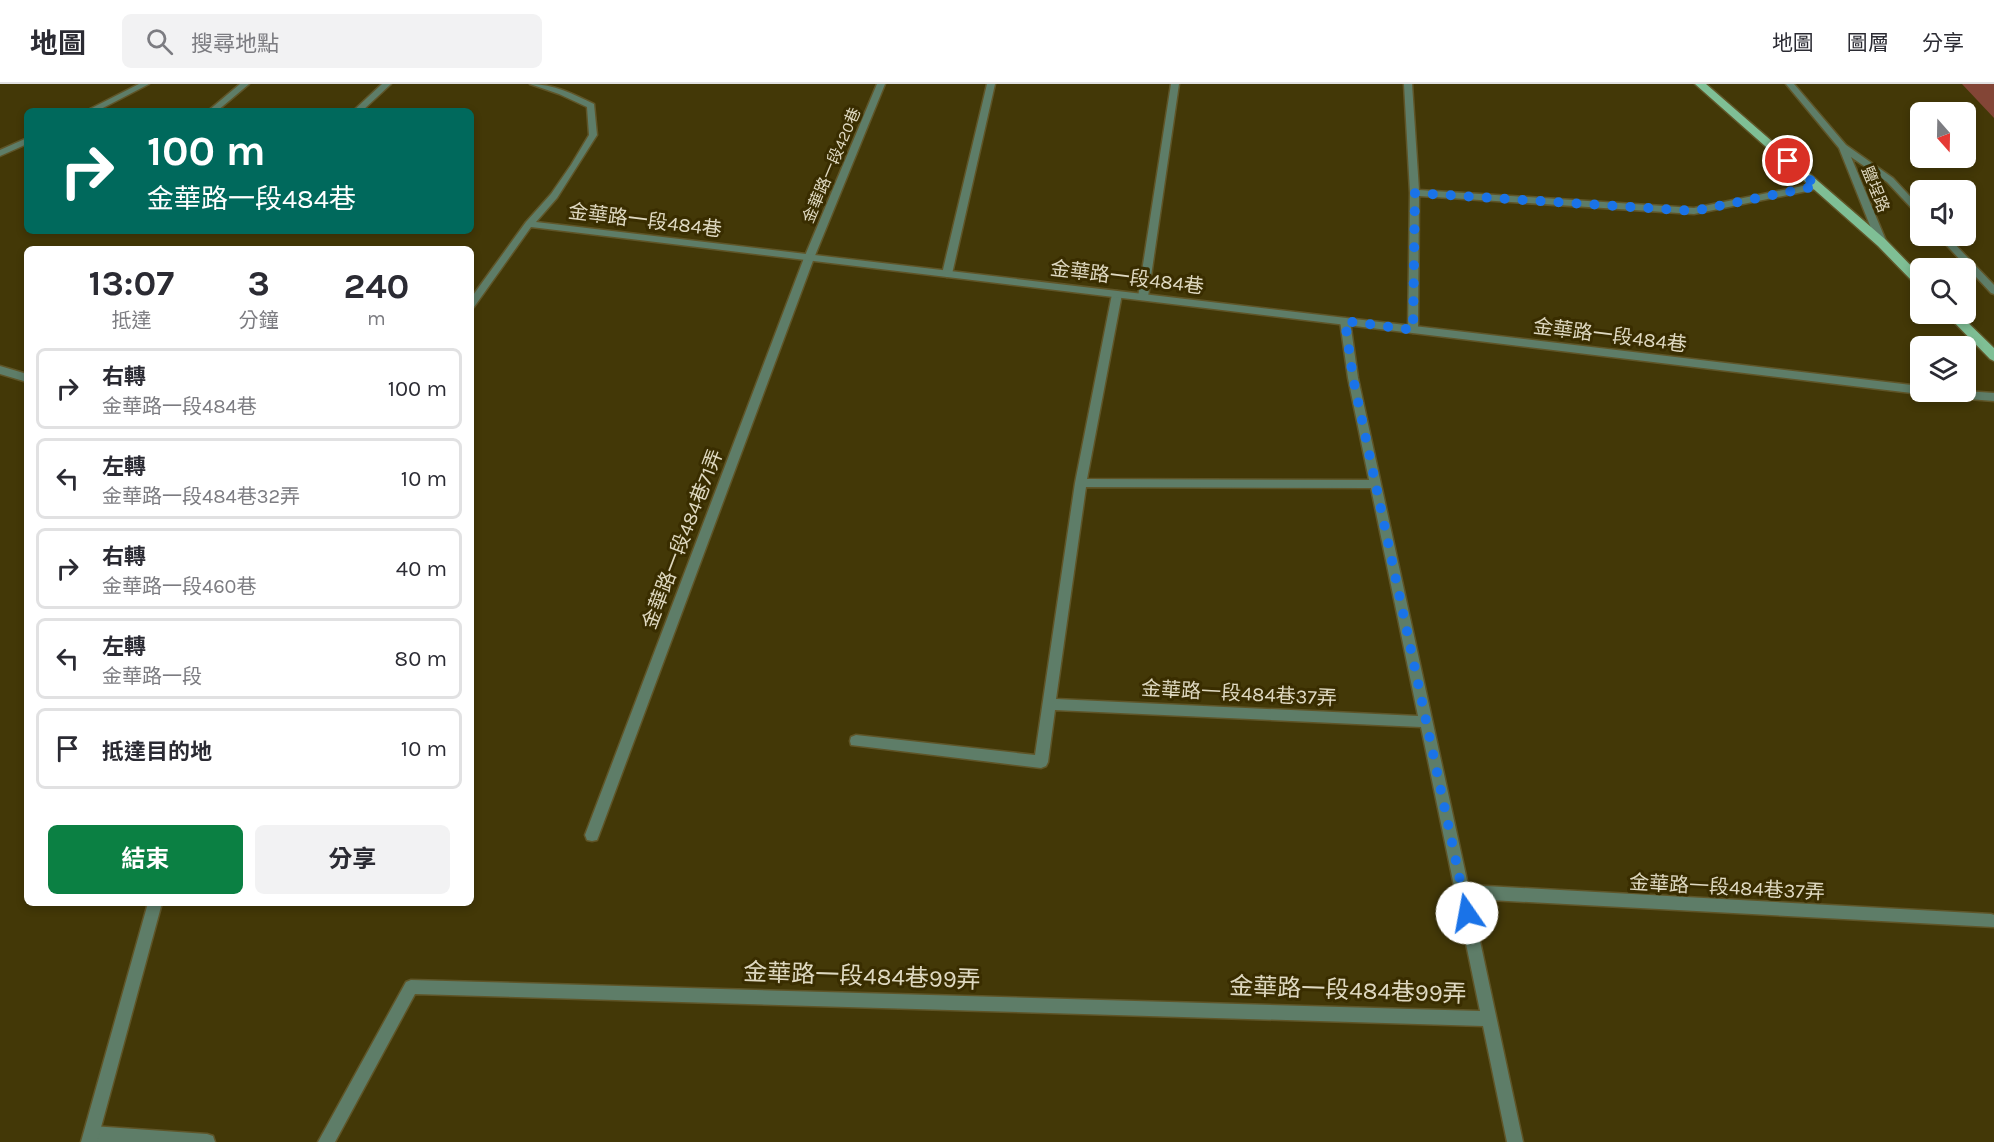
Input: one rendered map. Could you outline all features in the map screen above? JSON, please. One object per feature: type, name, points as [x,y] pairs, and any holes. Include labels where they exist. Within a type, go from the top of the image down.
[{"type":"main road","points":[[1700,84],[1882,243],[1910,272]]},
{"type":"main road","points":[[1962,324],[1994,356]]},
{"type":"street","points":[[96,108],[144,84]]},
{"type":"street","points":[[216,108],[245,84]]},
{"type":"street","points":[[360,108],[387,84]]},
{"type":"street","name":"金華路一段484巷","points":[[529,224],[554,196],[593,135],[591,106],[562,92],[534,84]]},
{"type":"street","name":"金華路一段420巷","points":[[809,258],[881,84]]},
{"type":"street","points":[[947,274],[991,84]]},
{"type":"street","points":[[1143,297],[1175,84]]},
{"type":"street","points":[[1408,84],[1415,193],[1413,330]]},
{"type":"street","name":"鹽埕路","points":[[1790,84],[1843,147],[1890,180],[1910,201]]},
{"type":"street","points":[[0,153],[24,142]]},
{"type":"street","name":"鹽埕路","points":[[1843,147],[1882,243]]},
{"type":"street","points":[[1415,193],[1694,211],[1817,186]]},
{"type":"street","points":[[474,301],[529,224]]},
{"type":"street","name":"金華路一段484巷","points":[[529,224],[1910,389]]},
{"type":"street","points":[[1951,246],[1994,291]]},
{"type":"street","name":"金華路一段484巷71弄","points":[[592,835],[809,258]]},
{"type":"street","points":[[856,741],[1041,762],[1081,483],[1117,294]]},
{"type":"street","points":[[1345,321],[1353,378],[1515,1142]]},
{"type":"street","points":[[0,370],[24,377]]},
{"type":"street","points":[[1976,396],[1994,397]]},
{"type":"street","points":[[1081,483],[1376,484]]},
{"type":"street","name":"金華路一段484巷37弄","points":[[1049,704],[1426,722]]},
{"type":"street","name":"金華路一段484巷37弄","points":[[1462,892],[1991,921]]},
{"type":"street","points":[[154,906],[91,1138],[207,1142]]},
{"type":"street","name":"金華路一段484巷99弄","points":[[326,1142],[411,987],[1489,1019]]},
{"type":"shaded area","points":[[1962,84],[1994,84],[1994,118]]},
{"type":"route","points":[[1467,913],[1353,378],[1345,321],[1413,330],[1415,193],[1694,211],[1817,186],[1788,161]]}]
